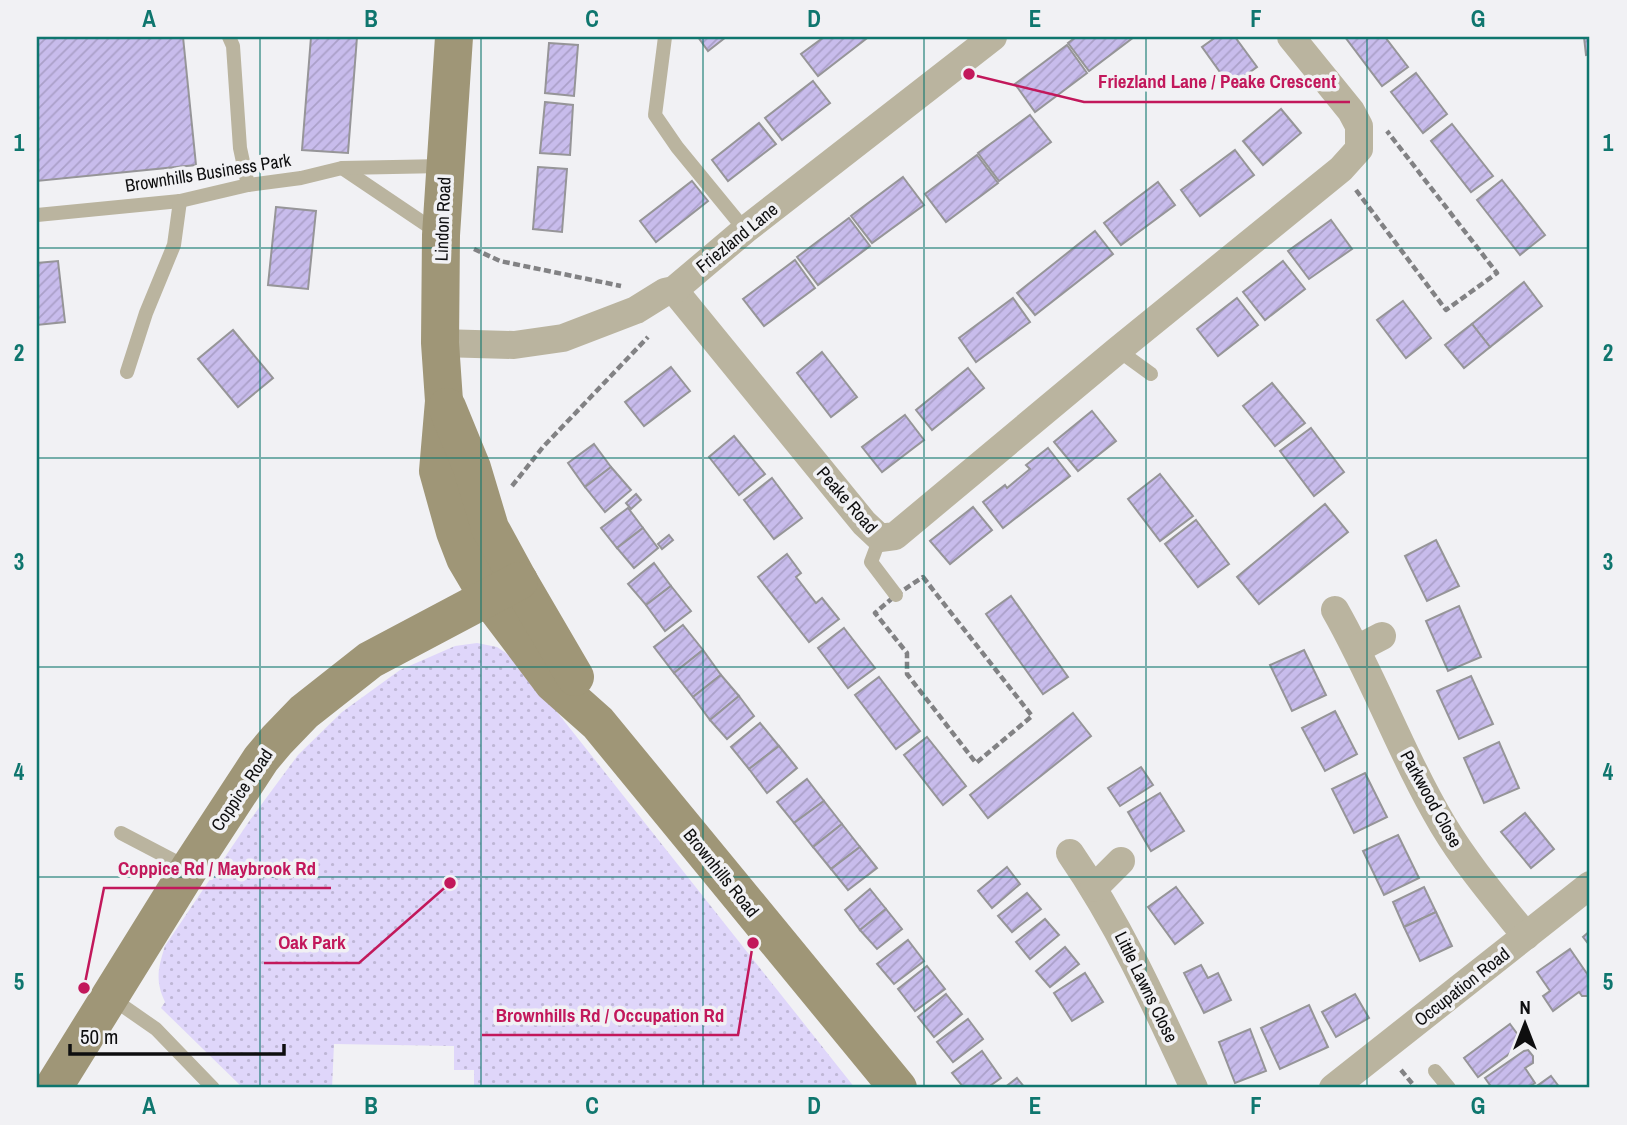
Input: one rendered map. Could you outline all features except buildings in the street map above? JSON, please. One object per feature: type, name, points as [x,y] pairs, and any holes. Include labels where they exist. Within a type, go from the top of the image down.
[{"type":"main road","name":"Lindon Road","points":[[454,37],[441,235],[440,344],[444,401],[438,471],[455,533],[465,558],[503,589]]},
{"type":"main road","name":"Brownhills Road","points":[[503,589],[554,683],[598,723],[898,1088]]},
{"type":"main road","name":"Coppice Road","points":[[53,1088],[189,869],[261,759],[277,740],[304,712],[370,660],[503,589]]},
{"type":"street","name":"Friezland Lane","points":[[440,344],[514,345],[563,338],[636,310],[669,291],[993,37]]},
{"type":"street","points":[[1291,37],[1351,111],[1359,127]]},
{"type":"street","name":"Peake Road","points":[[669,291],[864,523],[880,538],[895,536],[1341,169],[1359,149],[1359,127]]},
{"type":"street","name":"Parkwood Close","points":[[1335,610],[1357,649],[1443,825],[1467,862],[1526,936]]},
{"type":"street","points":[[1357,649],[1382,636]]},
{"type":"street","name":"Little Lawns Close","points":[[1070,853],[1094,888],[1131,953],[1195,1088]]},
{"type":"street","points":[[1094,888],[1121,861]]},
{"type":"street","name":"Occupation Road","points":[[1332,1088],[1590,885]]},
{"type":"lane","points":[[229,37],[233,46],[240,148],[248,185]]},
{"type":"lane","points":[[665,37],[655,115],[677,147],[746,230]]},
{"type":"lane","name":"Brownhills Business Park","points":[[37,215],[180,201],[248,185],[301,178],[342,168],[445,166]]},
{"type":"lane","points":[[342,168],[441,235]]},
{"type":"lane","points":[[127,372],[146,313],[174,245],[180,201]]},
{"type":"lane","points":[[1118,350],[1151,374]]},
{"type":"lane","points":[[880,538],[871,562],[896,596]]},
{"type":"lane","points":[[121,833],[189,869]]},
{"type":"lane","points":[[110,997],[156,1029],[213,1088]]},
{"type":"lane","points":[[192,1068],[192,1088]]},
{"type":"lane","points":[[1436,1071],[1449,1088]]},
{"type":"path","points":[[1341,169],[1446,310],[1497,273],[1378,119],[1359,127]]},
{"type":"path","points":[[441,235],[500,261],[605,283],[669,291]]},
{"type":"path","points":[[509,489],[543,447],[653,332],[636,310]]},
{"type":"path","points":[[923,577],[1032,716],[976,763],[907,674],[907,653],[875,612],[896,596],[923,577]]},
{"type":"shaded area","points":[[477,643],[497,647],[515,659],[855,1088],[474,1088],[474,1070],[454,1070],[454,1046],[334,1044],[332,1088],[243,1088],[161,1008],[165,1002],[159,974],[165,946],[250,820],[298,755],[342,712],[400,670],[455,646]]},
{"type":"place","name":"Friezland Lane / Peake Crescent","points":[[969,74]]},
{"type":"place","name":"Oak Park","points":[[450,883]]},
{"type":"place","name":"Brownhills Rd / Occupation Rd","points":[[753,943]]},
{"type":"place","name":"Coppice Rd / Maybrook Rd","points":[[84,988]]}]
